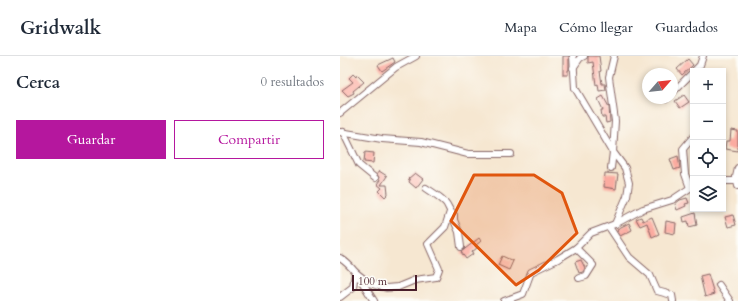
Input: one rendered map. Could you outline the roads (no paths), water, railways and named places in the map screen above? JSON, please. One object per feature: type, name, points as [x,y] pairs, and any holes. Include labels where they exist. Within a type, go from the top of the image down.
[{"type":"street","points":[[340,113],[396,67],[416,56]]},
{"type":"street","points":[[572,56],[575,88],[613,152],[625,168],[629,183],[627,196],[615,224]]},
{"type":"street","points":[[573,68],[580,58],[584,56]]},
{"type":"street","points":[[611,168],[615,121],[609,78],[614,56]]},
{"type":"street","points":[[697,68],[703,56]]},
{"type":"street","points":[[678,87],[690,76]]},
{"type":"street","points":[[342,132],[382,139],[420,142],[468,154],[511,154]]},
{"type":"street","points":[[342,132],[360,165],[373,175]]},
{"type":"street","points":[[690,140],[683,149],[685,174],[690,185]]},
{"type":"street","points":[[726,182],[737,184],[736,173],[738,168]]},
{"type":"street","points":[[426,188],[444,201],[450,212],[454,215],[454,220],[459,232],[461,247]]},
{"type":"street","points":[[504,301],[523,294],[531,272],[558,259],[576,248],[591,233],[609,227],[643,209],[672,200],[690,188]]},
{"type":"street","points":[[340,258],[348,263],[369,283],[386,288],[398,287],[415,280],[436,277],[439,269],[428,244],[445,227],[450,212]]},
{"type":"street","points":[[609,227],[629,257],[650,275],[657,291],[672,295],[673,301]]},
{"type":"street","points":[[576,248],[593,265],[586,276],[579,278]]},
{"type":"street","points":[[340,297],[353,287],[356,272]]},
{"type":"street","points":[[356,272],[374,301]]},
{"type":"street","points":[[719,285],[730,301]]}]
